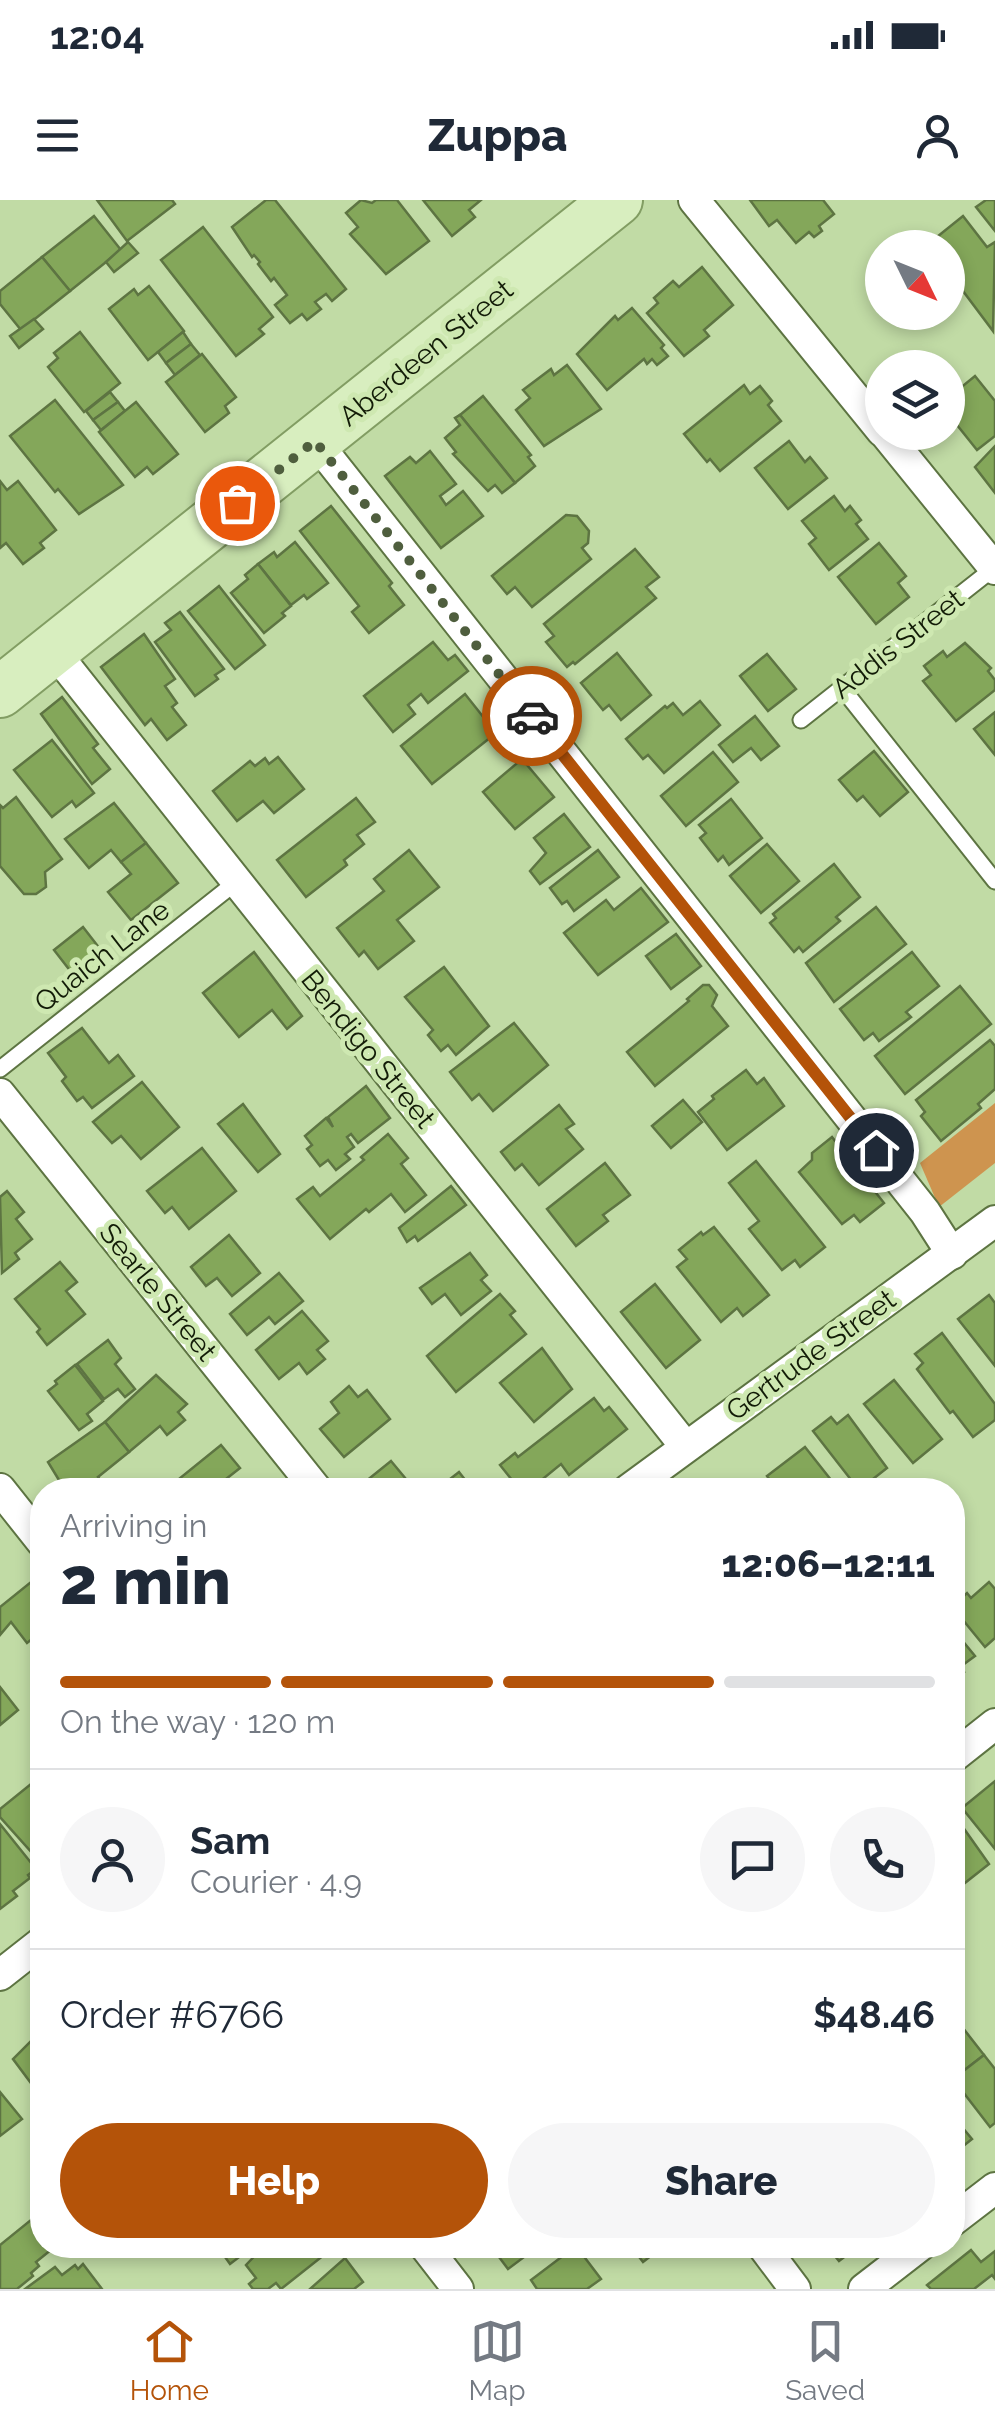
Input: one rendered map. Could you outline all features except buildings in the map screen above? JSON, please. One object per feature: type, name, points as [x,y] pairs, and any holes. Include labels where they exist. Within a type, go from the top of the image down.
[{"type":"main road","name":"Aberdeen Street","points":[[0,692],[617,200]]},
{"type":"street","points":[[694,200],[865,410]]},
{"type":"street","points":[[315,441],[925,1212],[952,1254]]},
{"type":"street","points":[[898,450],[995,568]]},
{"type":"street","name":"Bendigo Street","points":[[53,650],[684,1446]]},
{"type":"street","name":"Searle Street","points":[[0,1094],[307,1478]]},
{"type":"street","name":"Gertrude Street","points":[[643,1478],[995,1222]]},
{"type":"street","points":[[0,1489],[30,1527]]},
{"type":"street","points":[[965,1748],[995,1724]]},
{"type":"street","points":[[0,1975],[30,1951]]},
{"type":"street","points":[[965,2210],[995,2188]]},
{"type":"street","points":[[434,2258],[458,2289]]},
{"type":"street","points":[[772,2258],[795,2289]]},
{"type":"street","points":[[864,2289],[904,2258]]},
{"type":"lane","name":"Addis Street","points":[[801,720],[995,568]]},
{"type":"lane","points":[[842,688],[995,882]]},
{"type":"lane","name":"Quaich Lane","points":[[0,1068],[235,883]]},
{"type":"shaded area","points":[[995,1103],[995,1163],[939,1207],[920,1163]]},
{"type":"way so far","points":[[237,503],[315,441],[532,716]]},
{"type":"route","points":[[532,716],[876,1150]]}]
